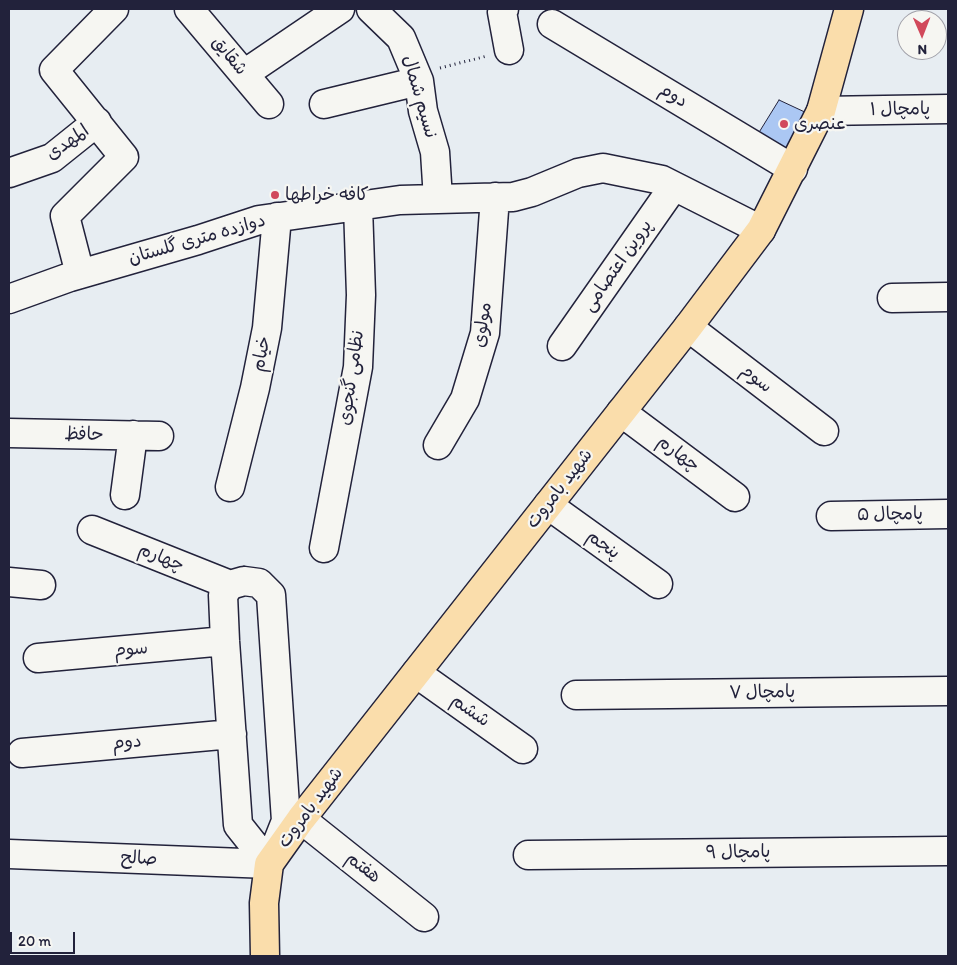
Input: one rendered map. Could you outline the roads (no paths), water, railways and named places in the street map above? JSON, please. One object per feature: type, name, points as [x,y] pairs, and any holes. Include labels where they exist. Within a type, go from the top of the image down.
[{"type":"main road","name":"شهید بامروت","points":[[265,956],[264,903],[269,864],[301,819],[688,327],[761,230],[821,111],[849,9]]},
{"type":"street","points":[[80,274],[65,216],[124,157],[54,70],[114,9]]},
{"type":"street","name":"شقایق","points":[[189,9],[269,104]]},
{"type":"street","points":[[244,74],[340,9]]},
{"type":"street","name":"نسیم شمال","points":[[371,9],[401,38],[417,78],[423,111],[435,152],[438,199]]},
{"type":"street","points":[[504,9],[502,12],[509,50]]},
{"type":"street","name":"دوم","points":[[552,24],[793,169]]},
{"type":"street","points":[[324,104],[417,78]]},
{"type":"street","name":"پامچال ۱","points":[[821,111],[948,109]]},
{"type":"street","name":"المهدی","points":[[9,173],[52,158],[97,122]]},
{"type":"street","name":"دوازده متری گلستان","points":[[9,299],[80,274],[198,240],[259,220],[400,200],[513,197],[532,192],[578,173],[603,168],[662,180],[761,230]]},
{"type":"street","name":"پروین اعتصامی","points":[[562,346],[674,186]]},
{"type":"street","name":"مولوی","points":[[438,444],[465,399],[485,333],[494,197]]},
{"type":"street","name":"نظامی گنجوی","points":[[324,548],[358,367],[362,295],[358,206]]},
{"type":"street","name":"خیام","points":[[230,487],[255,388],[267,328],[277,217]]},
{"type":"street","points":[[892,298],[948,297]]},
{"type":"street","name":"سوم","points":[[688,327],[824,431]]},
{"type":"street","name":"چهارم","points":[[621,412],[735,497]]},
{"type":"street","name":"حافظ","points":[[9,433],[146,436],[125,495]]},
{"type":"street","name":"پنجم","points":[[548,505],[658,584]]},
{"type":"street","name":"پامچال ۵","points":[[831,516],[948,514]]},
{"type":"street","name":"چهارم","points":[[92,530],[230,585]]},
{"type":"street","points":[[244,581],[259,583],[271,595],[286,821],[269,864],[238,824],[223,595],[230,585],[244,581]]},
{"type":"street","points":[[9,582],[41,585]]},
{"type":"street","name":"سوم","points":[[38,658],[225,641]]},
{"type":"street","name":"ششم","points":[[416,673],[524,749]]},
{"type":"street","name":"پامچال ۷","points":[[576,695],[948,691]]},
{"type":"street","name":"دوم","points":[[22,753],[232,734]]},
{"type":"street","name":"هفتم","points":[[301,819],[424,917]]},
{"type":"street","name":"پامچال ۹","points":[[528,855],[948,851]]},
{"type":"street","name":"صالح","points":[[9,854],[269,864]]},
{"type":"place","name":"عنصری","points":[[784,124]]},
{"type":"place","name":"کافه خراطها","points":[[275,195]]}]
